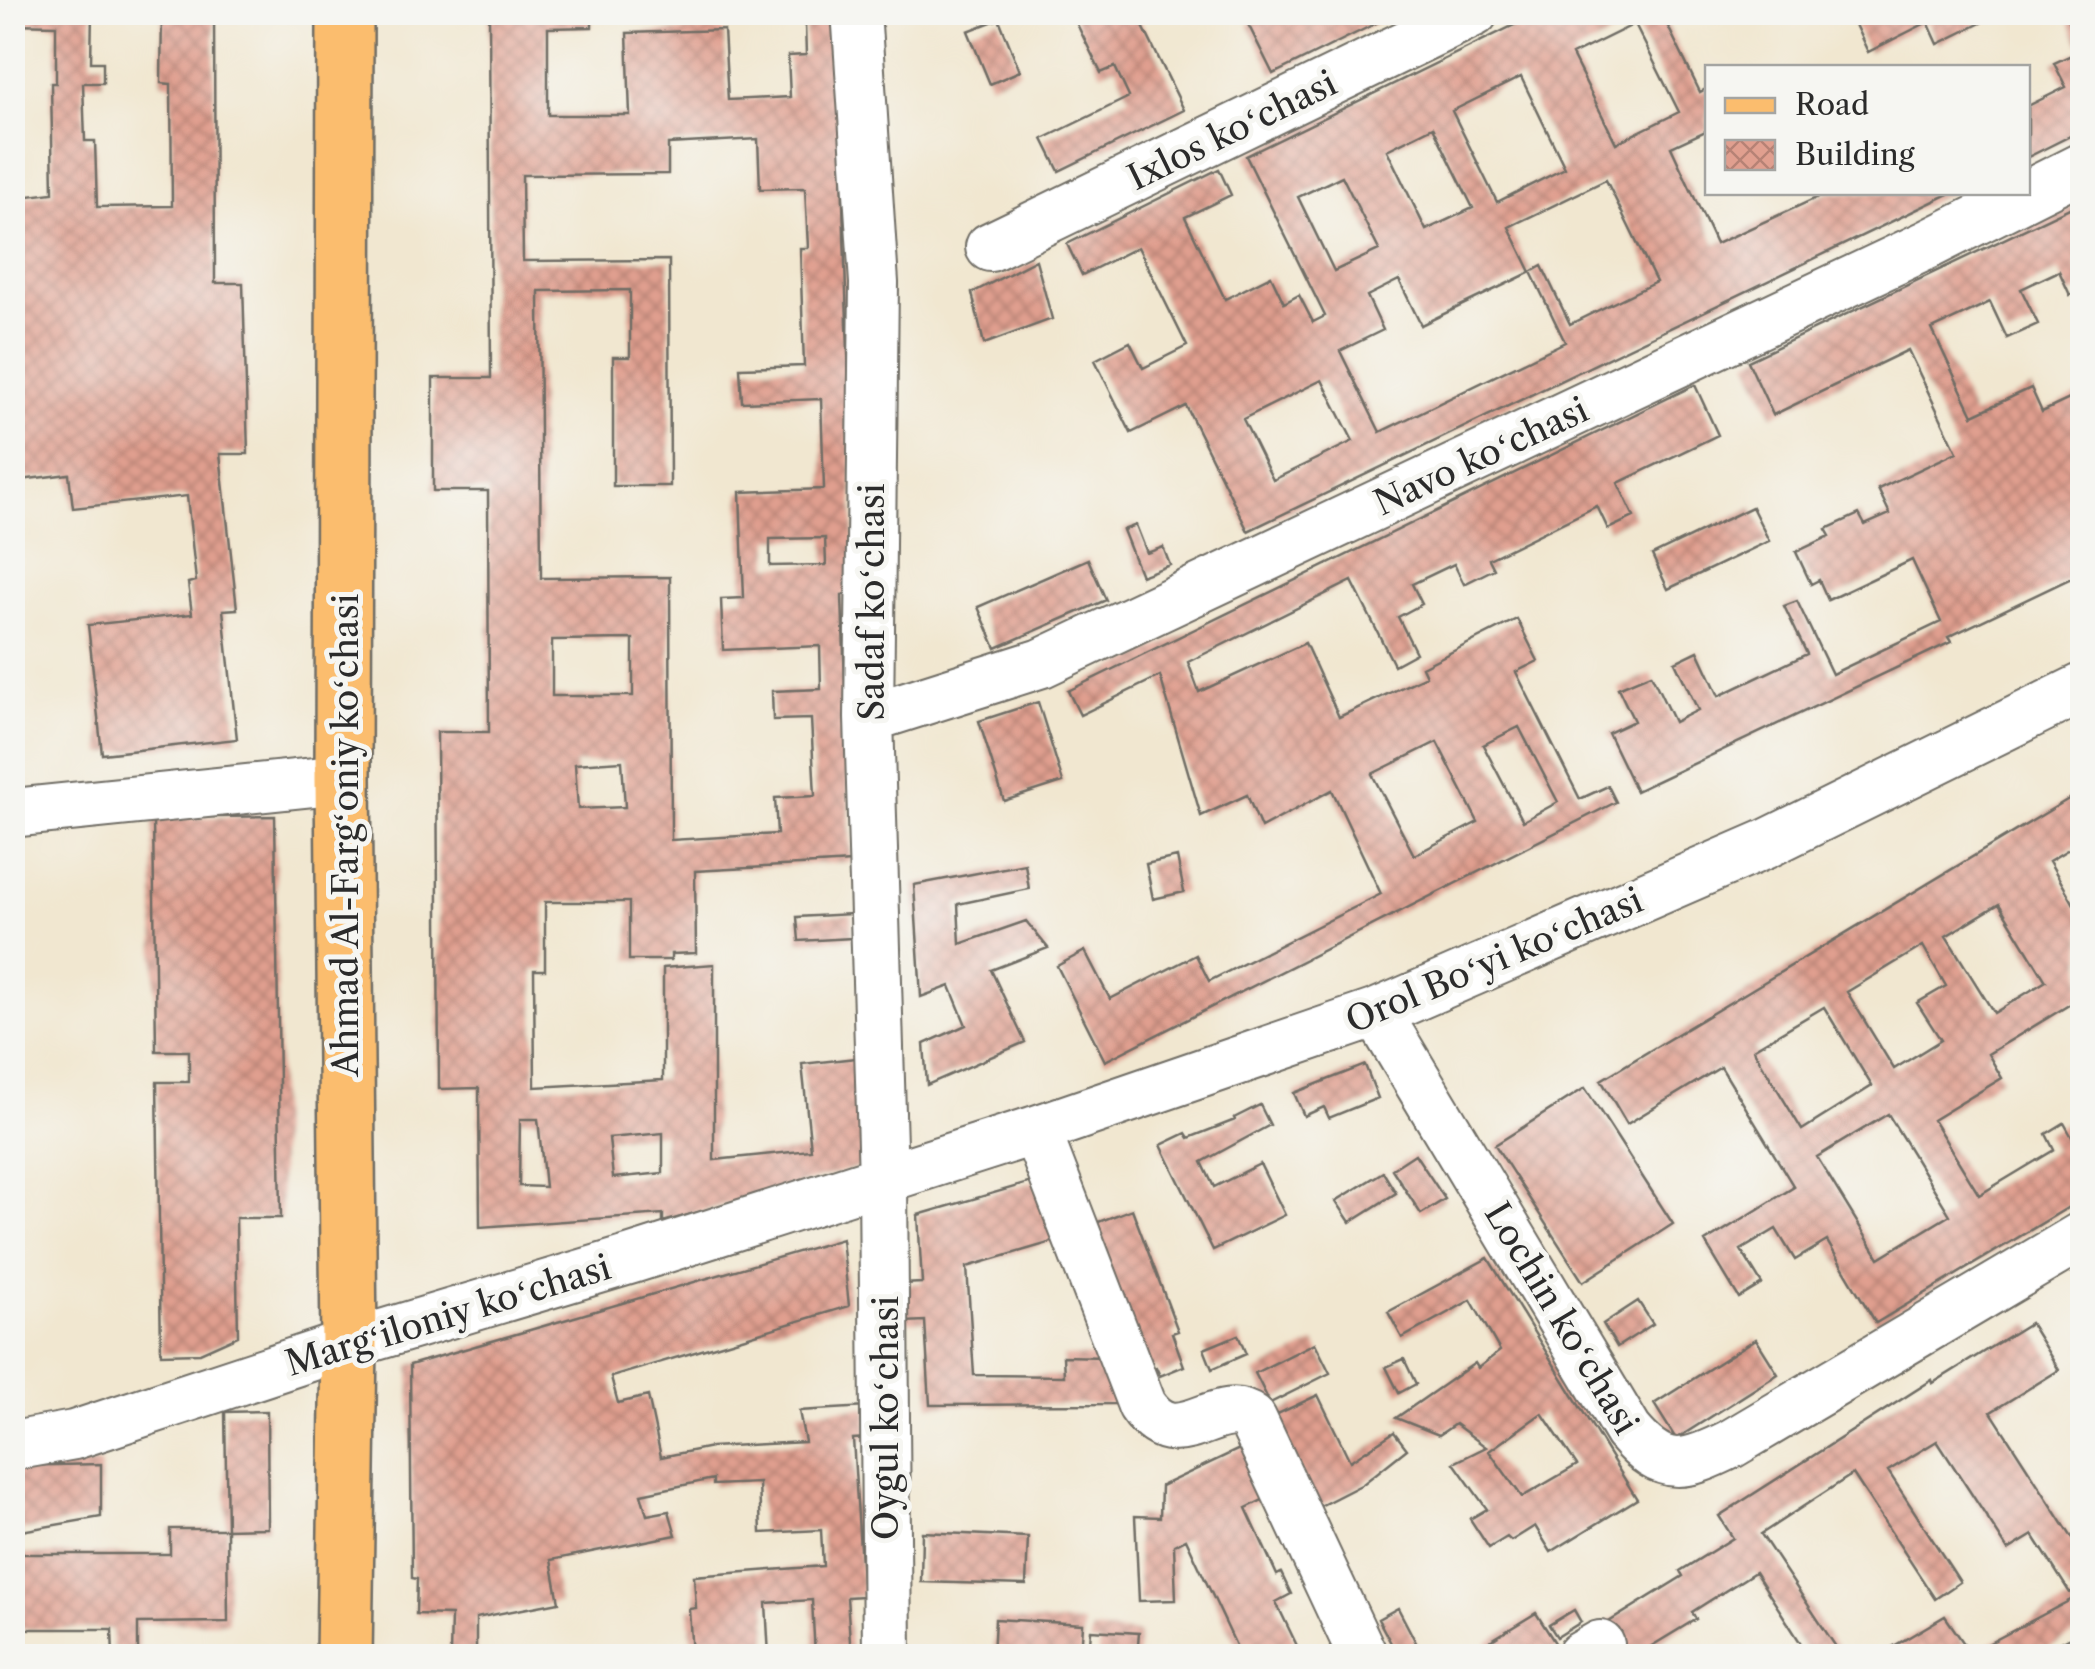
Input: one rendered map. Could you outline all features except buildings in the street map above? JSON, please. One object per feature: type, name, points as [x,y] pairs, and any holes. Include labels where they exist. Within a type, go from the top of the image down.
[{"type":"main road","name":"Ahmad Al-Fargʻoniy koʻchasi","points":[[344,12],[343,779],[350,1344],[344,1656]]},
{"type":"street","name":"Ixlos koʻchasi","points":[[990,247],[1474,12]]},
{"type":"street","name":"Sadaf koʻchasi","points":[[857,26],[874,283],[869,718],[883,1179]]},
{"type":"street","name":"Navo koʻchasi","points":[[2030,193],[2082,167]]},
{"type":"street","name":"Navo koʻchasi","points":[[869,718],[1042,663],[2026,195]]},
{"type":"street","name":"Orol Boʻyi koʻchasi","points":[[883,1179],[1378,1012],[1766,844],[2082,688]]},
{"type":"street","points":[[12,814],[343,779]]},
{"type":"street","name":"Lochin koʻchasi","points":[[1378,1012],[1628,1431],[1644,1450],[1664,1462],[1687,1462],[1730,1444],[2082,1236]]},
{"type":"street","points":[[1036,1130],[1142,1405],[1164,1427],[1176,1428],[1236,1412],[1252,1419],[1363,1656]]},
{"type":"street","name":"Margʻiloniy koʻchasi","points":[[12,1446],[74,1435],[350,1344],[883,1179]]},
{"type":"street","name":"Oygul koʻchasi","points":[[883,1179],[886,1656]]}]
